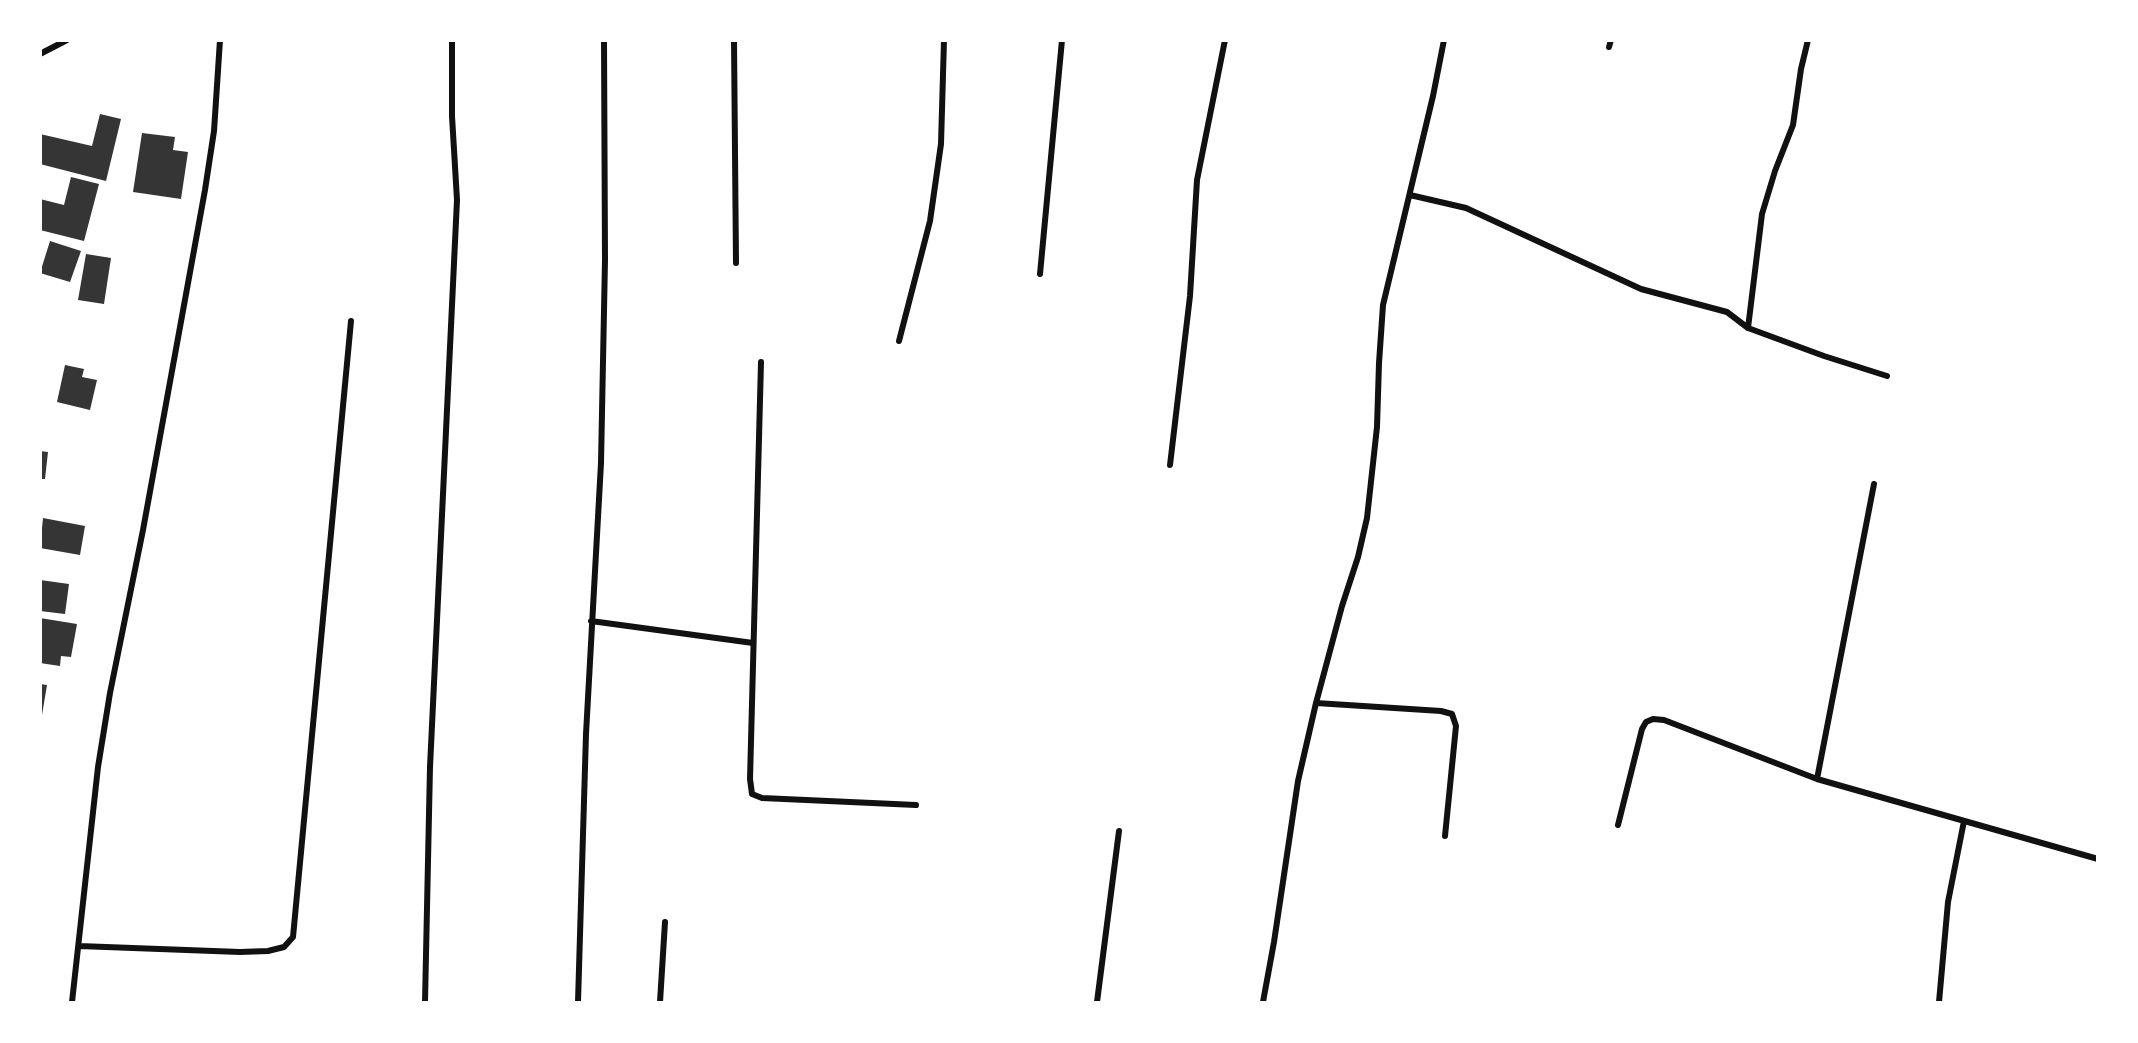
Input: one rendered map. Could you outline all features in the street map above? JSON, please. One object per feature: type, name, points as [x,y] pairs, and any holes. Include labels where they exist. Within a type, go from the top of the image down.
[{"type":"street","points":[[40,54],[67,40]]},
{"type":"street","points":[[72,1002],[99,756],[205,190],[214,131],[220,40]]},
{"type":"street","points":[[425,1002],[430,767],[458,200],[452,116],[452,40]]},
{"type":"street","points":[[578,1002],[591,621],[601,463],[605,260],[604,40]]},
{"type":"street","points":[[734,40],[736,263]]},
{"type":"street","points":[[899,341],[930,221],[941,144],[944,40]]},
{"type":"street","points":[[1040,274],[1062,40]]},
{"type":"street","points":[[1170,465],[1191,296],[1197,180],[1225,40]]},
{"type":"street","points":[[1263,1002],[1298,781],[1316,704],[1367,518],[1377,427],[1383,305],[1444,40]]},
{"type":"street","points":[[1748,328],[1762,214],[1775,171],[1793,125],[1801,69],[1808,40]]},
{"type":"street","points":[[1410,195],[1466,208],[1641,289],[1726,312],[1748,328],[1887,376]]},
{"type":"street","points":[[79,946],[268,951],[284,947],[293,937],[351,321]]},
{"type":"street","points":[[761,362],[750,779],[752,794],[762,798],[916,805]]},
{"type":"street","points":[[1816,779],[1875,484]]},
{"type":"street","points":[[591,621],[753,643]]},
{"type":"street","points":[[1316,704],[1441,711],[1452,714],[1456,726],[1445,836]]},
{"type":"street","points":[[1617,825],[1642,729],[1646,722],[1653,719],[1664,720],[1816,779],[2097,859]]},
{"type":"street","points":[[1939,1002],[1948,902],[1964,821]]},
{"type":"street","points":[[1097,1002],[1119,831]]},
{"type":"street","points":[[660,1002],[665,922]]},
{"type":"building","points":[[100,114],[121,119],[106,181],[40,164],[40,134],[92,146]]},
{"type":"building","points":[[142,133],[175,137],[173,150],[188,152],[181,199],[133,192]]},
{"type":"building","points":[[71,177],[99,184],[84,241],[40,230],[40,199],[64,205]]},
{"type":"building","points":[[50,241],[81,251],[70,282],[40,273]]},
{"type":"building","points":[[86,254],[111,258],[104,304],[78,300]]},
{"type":"building","points":[[65,365],[84,369],[82,377],[97,380],[90,410],[57,402]]},
{"type":"building","points":[[40,451],[48,452],[45,479],[40,479]]},
{"type":"building","points":[[43,518],[85,526],[80,555],[40,548]]},
{"type":"building","points":[[40,580],[69,584],[65,614],[40,611]]},
{"type":"building","points":[[40,618],[77,624],[71,657],[61,656],[60,666],[40,663]]},
{"type":"building","points":[[40,684],[47,685],[42,715],[40,715]]}]
